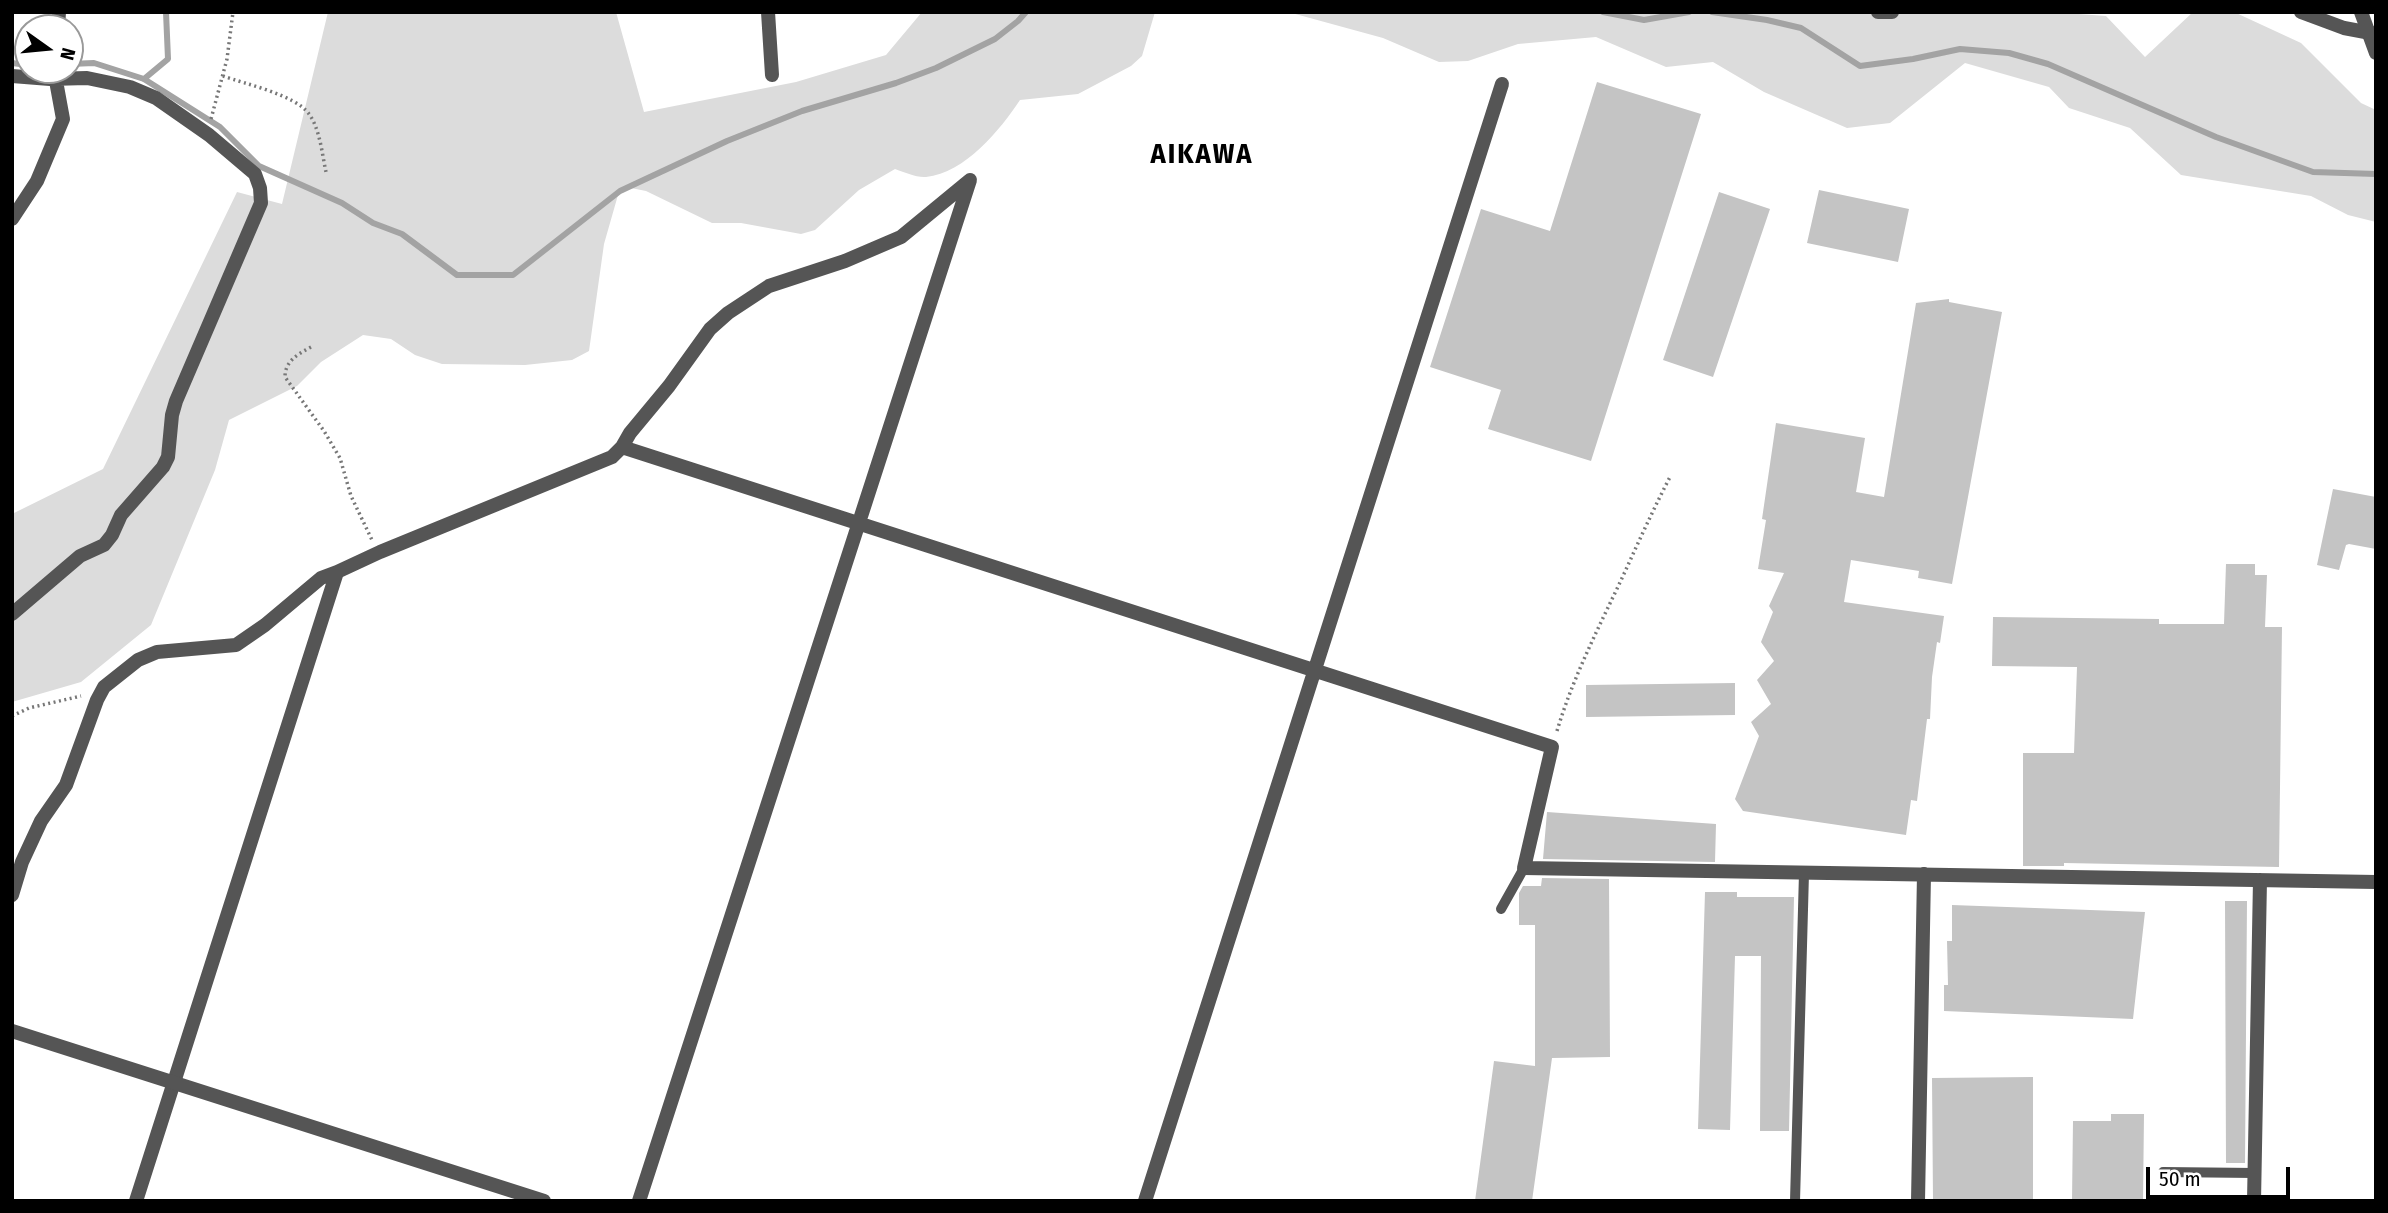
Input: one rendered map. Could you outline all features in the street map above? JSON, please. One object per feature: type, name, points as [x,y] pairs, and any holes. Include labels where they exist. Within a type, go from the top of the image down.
[{"type":"street","points":[[768,12],[772,75]]},
{"type":"street","points":[[1878,12],[1892,12]]},
{"type":"street","points":[[2301,12],[2344,28],[2372,34]]},
{"type":"street","points":[[2361,12],[2372,34],[2376,53]]},
{"type":"street","points":[[12,614],[80,556],[104,545],[112,535],[121,514],[163,467],[168,457],[176,401],[261,203],[255,174],[204,132],[156,98],[130,87],[84,78]]},
{"type":"street","points":[[1145,1201],[1502,83]]},
{"type":"street","points":[[12,219],[37,181],[62,119],[56,84]]},
{"type":"street","points":[[12,895],[22,862],[41,821],[66,785],[104,687],[138,660],[157,652],[236,645],[265,625],[321,578],[612,457],[710,329],[728,313],[769,286],[845,261],[901,237],[970,180],[639,1201]]},
{"type":"street","points":[[622,447],[1552,747],[1524,868],[2376,882]]},
{"type":"street","points":[[136,1201],[337,572]]},
{"type":"street","points":[[1918,1201],[1924,874]]},
{"type":"street","points":[[2254,1201],[2260,880]]},
{"type":"street","points":[[12,1031],[544,1201]]},
{"type":"lane","points":[[1501,909],[1524,868]]},
{"type":"lane","points":[[1796,1201],[1804,873]]},
{"type":"lane","points":[[2163,1172],[2255,1173]]},
{"type":"path","points":[[204,132],[213,115],[227,60],[233,12]]},
{"type":"path","points":[[223,76],[302,106],[310,114],[326,172]]},
{"type":"path","points":[[310,347],[293,358],[285,369],[285,377],[324,430],[340,458],[351,496],[366,531],[380,552]]},
{"type":"path","points":[[1552,747],[1564,708],[1594,636],[1670,477]]},
{"type":"path","points":[[12,716],[29,708],[101,694]]},
{"type":"shaded area","points":[[328,12],[616,12],[644,112],[796,82],[886,55],[922,12],[1155,12],[1142,56],[1131,66],[1078,94],[1020,100],[992,136],[968,159],[954,168],[926,177],[895,169],[859,190],[815,230],[801,234],[741,223],[712,223],[646,191],[631,188],[618,195],[604,244],[589,351],[572,360],[525,365],[442,364],[415,355],[391,339],[363,335],[321,362],[297,386],[229,420],[215,470],[151,625],[81,682],[12,702],[12,514],[103,469],[237,192],[282,204]]},
{"type":"shaded area","points":[[1288,12],[2051,12],[2106,16],[2145,57],[2193,12],[2234,12],[2301,43],[2361,103],[2376,110],[2376,222],[2348,215],[2311,196],[2181,175],[2130,128],[2069,108],[2049,87],[1965,63],[1890,123],[1847,128],[1764,92],[1713,62],[1666,67],[1596,37],[1518,44],[1468,61],[1439,62],[1383,38]]},
{"type":"building","points":[[1597,82],[1701,114],[1591,461],[1488,429],[1501,390],[1430,367],[1481,209],[1550,231]]},
{"type":"building","points":[[1819,190],[1909,209],[1898,262],[1807,243]]},
{"type":"building","points":[[1719,192],[1770,209],[1713,377],[1663,360]]},
{"type":"building","points":[[1949,299],[1949,302],[2002,312],[1952,584],[1918,578],[1919,571],[1851,560],[1844,602],[1944,616],[1940,643],[1937,642],[1930,719],[1927,719],[1917,801],[1911,800],[1906,835],[1743,811],[1735,799],[1759,736],[1751,722],[1771,704],[1757,680],[1774,661],[1761,642],[1773,612],[1769,606],[1784,573],[1758,569],[1766,520],[1762,519],[1776,423],[1865,438],[1856,492],[1884,497],[1916,303]]},
{"type":"building","points":[[2333,489],[2376,497],[2376,549],[2346,545],[2339,570],[2317,565]]},
{"type":"building","points":[[2226,564],[2255,564],[2255,575],[2267,575],[2265,627],[2282,627],[2279,867],[2064,863],[2064,866],[2023,866],[2023,753],[2074,753],[2077,667],[1992,666],[1993,617],[2159,619],[2159,624],[2224,624]]},
{"type":"building","points":[[1735,683],[1735,715],[1586,717],[1586,685]]},
{"type":"building","points":[[1547,812],[1716,824],[1715,862],[1543,859]]},
{"type":"building","points":[[1542,878],[1609,879],[1610,1057],[1552,1058],[1532,1201],[1475,1201],[1494,1061],[1535,1066],[1535,925],[1519,925],[1519,893],[1523,886],[1541,886]]},
{"type":"building","points":[[1705,892],[1737,892],[1737,897],[1794,897],[1789,1131],[1760,1131],[1761,956],[1735,956],[1730,1130],[1698,1129]]},
{"type":"building","points":[[2225,901],[2247,901],[2245,1163],[2226,1163]]},
{"type":"building","points":[[1952,905],[2145,912],[2133,1019],[1944,1011],[1944,985],[1948,985],[1947,941],[1952,941]]},
{"type":"building","points":[[2033,1077],[2033,1201],[1933,1201],[1932,1078]]},
{"type":"building","points":[[2111,1114],[2144,1114],[2143,1201],[2072,1201],[2073,1121],[2111,1121]]},
{"type":"waterway","points":[[144,79],[168,59],[166,12]]},
{"type":"waterway","points":[[84,63],[94,63],[144,79],[220,127],[259,166],[342,203],[373,223],[402,234],[457,275],[513,275],[620,191],[727,141],[802,111],[936,68],[995,39],[1026,12]]},
{"type":"waterway","points":[[1603,12],[1644,20],[1689,12]]},
{"type":"waterway","points":[[1712,12],[1801,28],[1860,66],[1960,49],[2009,53],[2048,64],[2216,137],[2313,172],[2376,174]]},
{"type":"district","name":"AIKAWA","points":[[1202,155]]}]
